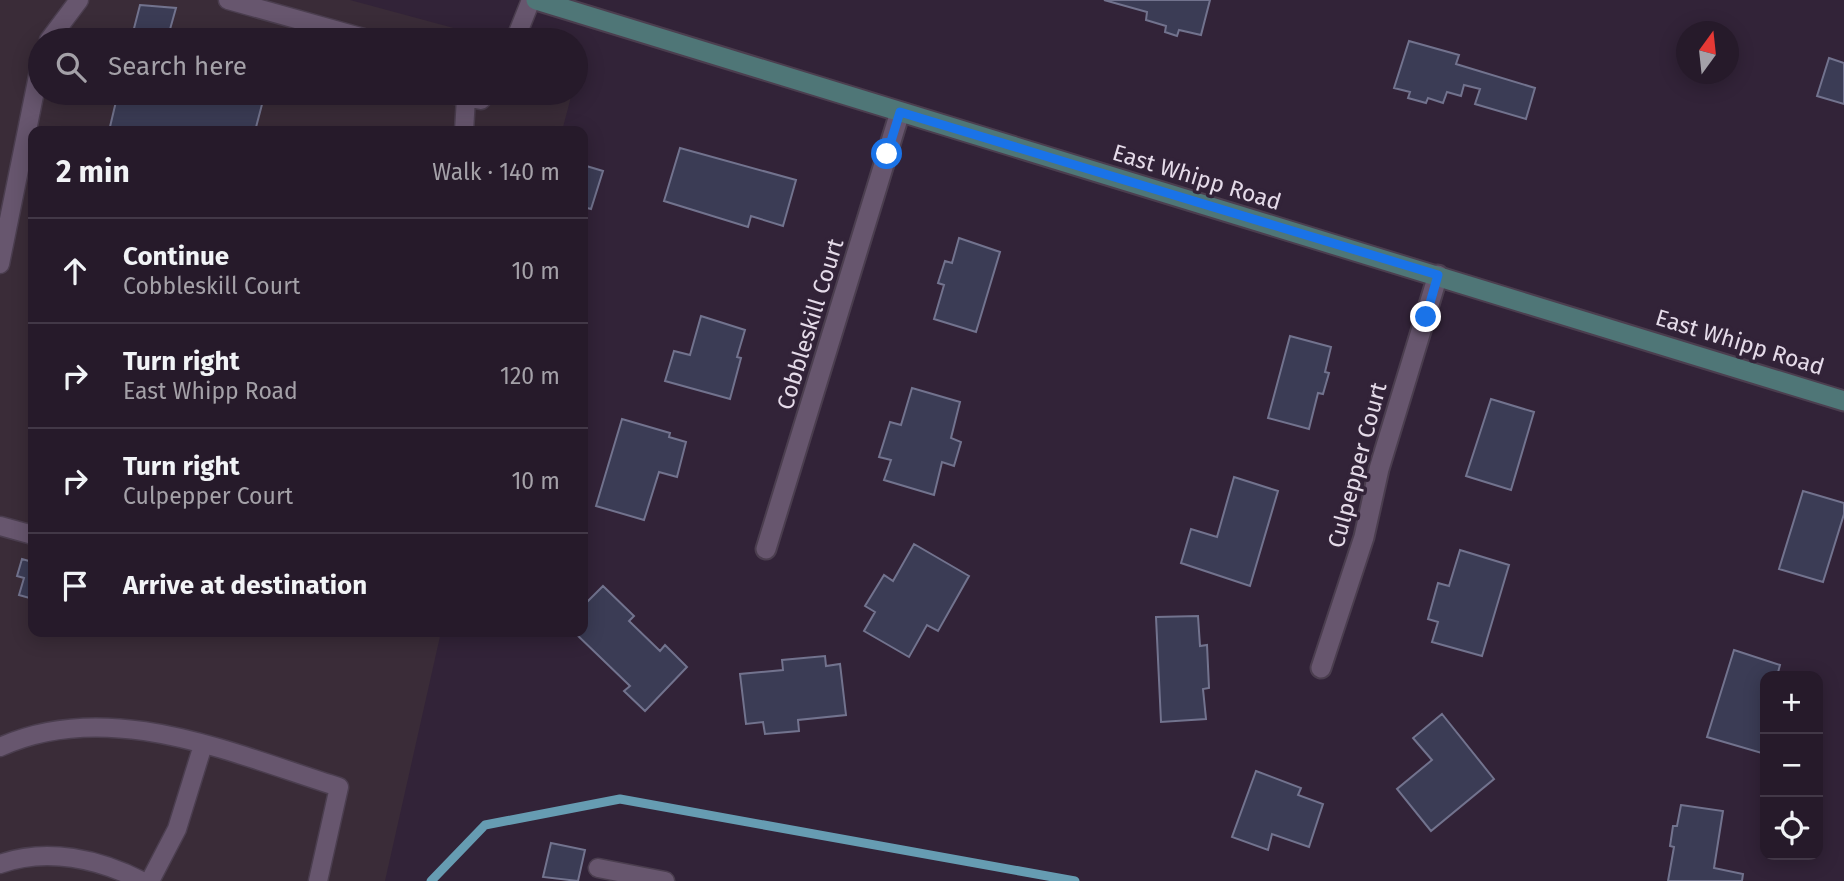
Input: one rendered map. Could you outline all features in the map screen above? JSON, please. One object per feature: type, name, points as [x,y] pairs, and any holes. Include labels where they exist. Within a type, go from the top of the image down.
[{"type":"main road","name":"East Whipp Road","points":[[533,0],[1844,401]]},
{"type":"street","name":"Cobbleskill Court","points":[[766,549],[900,112]]},
{"type":"street","name":"Culpepper Court","points":[[1321,668],[1364,537],[1379,469],[1438,275]]},
{"type":"lane","points":[[58,28],[79,0]]},
{"type":"lane","points":[[228,0],[328,28]]},
{"type":"lane","points":[[520,28],[533,0]]},
{"type":"lane","points":[[0,264],[32,105]]},
{"type":"lane","points":[[464,126],[466,105]]},
{"type":"lane","points":[[0,526],[28,534]]},
{"type":"lane","points":[[0,747],[59,731],[95,727],[137,730],[203,745],[339,787],[318,881]]},
{"type":"lane","points":[[150,881],[177,829],[203,745]]},
{"type":"lane","points":[[0,864],[33,857],[60,856],[89,860],[142,881]]},
{"type":"lane","points":[[598,868],[664,881]]},
{"type":"shaded area","points":[[0,0],[350,0],[454,28],[28,28],[28,105],[569,105],[563,126],[28,126],[28,637],[440,637],[385,881],[0,881]]},
{"type":"building","points":[[1104,0],[1210,0],[1201,35],[1179,30],[1177,36],[1165,32],[1166,26],[1146,20],[1147,12]]},
{"type":"building","points":[[140,5],[176,8],[170,28],[134,28]]},
{"type":"building","points":[[1409,41],[1459,55],[1456,64],[1535,88],[1526,119],[1475,104],[1480,89],[1464,85],[1461,96],[1447,92],[1443,103],[1428,98],[1426,103],[1408,98],[1410,92],[1394,88]]},
{"type":"building","points":[[1829,58],[1844,63],[1844,104],[1817,96]]},
{"type":"building","points":[[115,105],[262,105],[256,126],[110,126]]},
{"type":"building","points":[[680,148],[796,180],[783,226],[751,216],[748,227],[664,201]]},
{"type":"building","points":[[588,166],[603,171],[591,209],[588,208]]},
{"type":"building","points":[[959,238],[1000,252],[976,332],[934,319],[944,285],[938,283],[945,261],[952,263]]},
{"type":"building","points":[[701,316],[745,330],[730,399],[665,381],[674,351],[690,355]]},
{"type":"building","points":[[1290,336],[1331,347],[1325,372],[1329,373],[1323,394],[1318,393],[1309,429],[1268,418]]},
{"type":"building","points":[[912,388],[960,402],[951,438],[961,442],[954,466],[942,462],[934,495],[884,480],[891,460],[879,457],[890,422],[901,425]]},
{"type":"building","points":[[1491,399],[1534,412],[1511,490],[1466,476]]},
{"type":"building","points":[[622,419],[670,433],[669,437],[686,442],[677,477],[659,472],[644,520],[596,506]]},
{"type":"building","points":[[1234,477],[1278,491],[1250,586],[1181,563],[1191,529],[1217,537]]},
{"type":"building","points":[[1803,491],[1844,503],[1844,514],[1823,582],[1779,569]]},
{"type":"building","points":[[914,544],[969,576],[938,631],[927,625],[909,657],[864,631],[875,612],[865,606],[884,575],[893,581]]},
{"type":"building","points":[[1460,550],[1509,565],[1482,656],[1432,642],[1438,622],[1428,619],[1438,583],[1449,586]]},
{"type":"building","points":[[22,559],[28,561],[28,598],[19,595],[24,578],[17,576]]},
{"type":"building","points":[[603,586],[634,616],[629,621],[660,651],[665,645],[687,667],[645,711],[624,691],[630,686],[579,637],[588,637],[588,601]]},
{"type":"building","points":[[1198,616],[1200,646],[1207,645],[1209,688],[1203,689],[1206,719],[1161,722],[1156,617]]},
{"type":"building","points":[[1734,650],[1780,665],[1778,671],[1760,671],[1760,753],[1707,737]]},
{"type":"building","points":[[825,656],[826,666],[840,664],[846,715],[798,720],[799,731],[765,734],[763,722],[746,724],[740,674],[783,670],[782,660]]},
{"type":"building","points":[[1442,714],[1494,779],[1431,831],[1397,789],[1432,760],[1413,738]]},
{"type":"building","points":[[1256,771],[1301,788],[1298,795],[1323,804],[1309,847],[1272,834],[1268,850],[1232,837]]},
{"type":"building","points":[[1681,805],[1723,811],[1714,868],[1743,874],[1742,881],[1668,881],[1674,847],[1670,846],[1673,826],[1677,826]]},
{"type":"building","points":[[551,843],[585,850],[578,881],[543,877]]},
{"type":"waterway","points":[[431,881],[485,825],[620,799],[1075,881]]},
{"type":"route","points":[[887,154],[900,112],[1438,275],[1426,317]]}]
